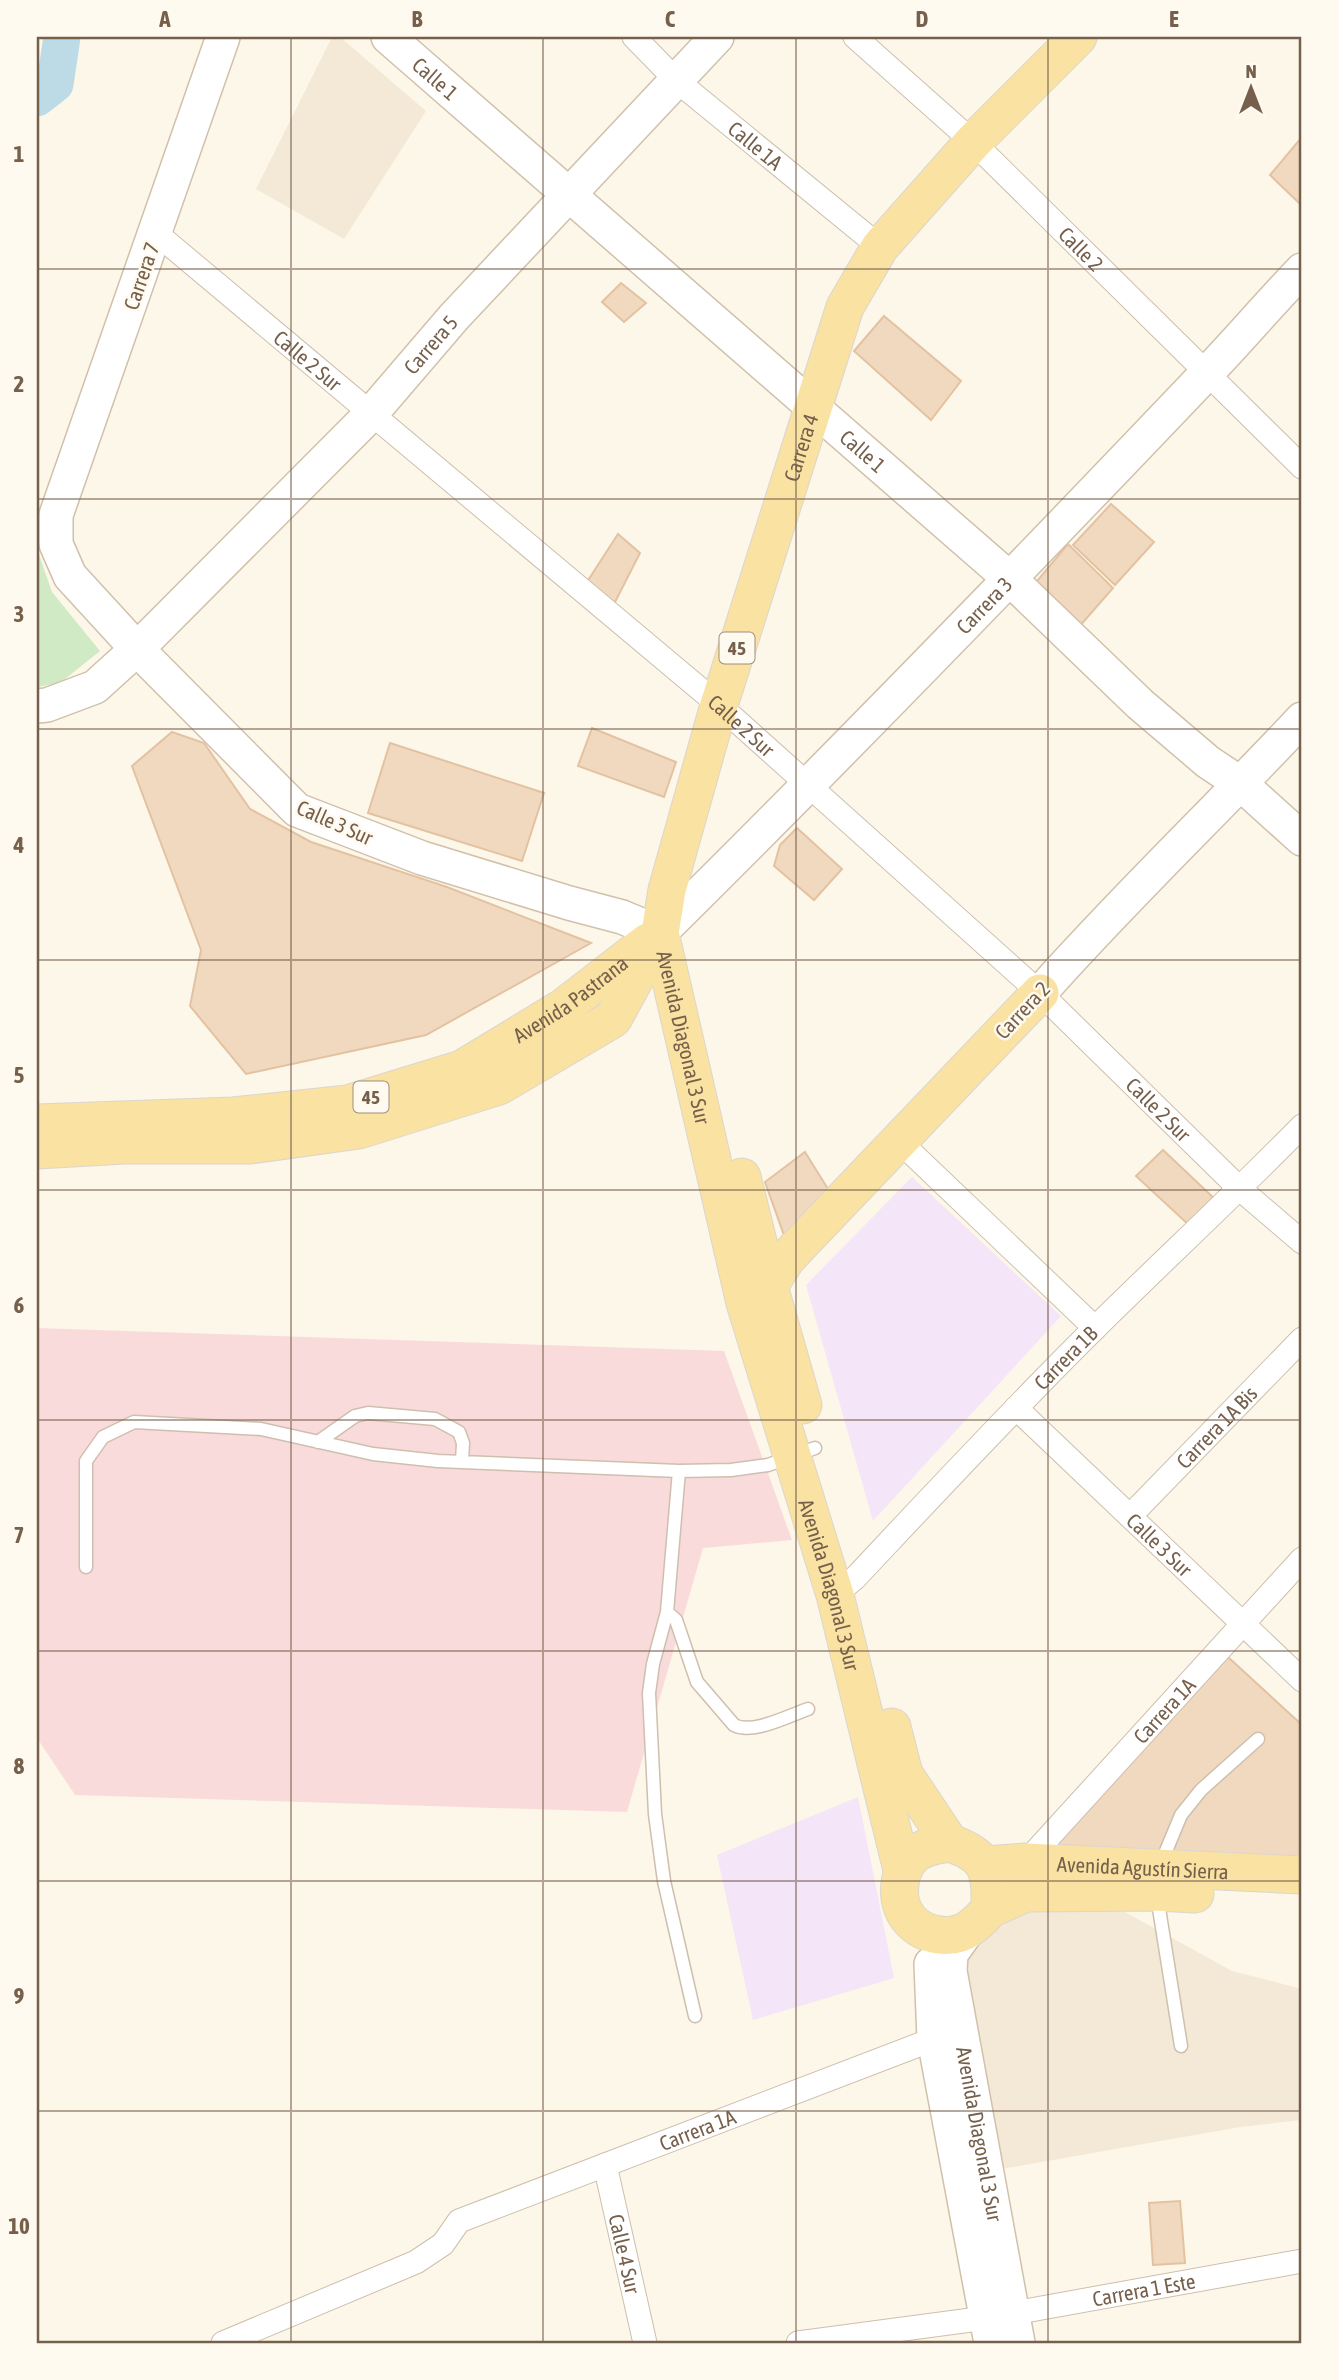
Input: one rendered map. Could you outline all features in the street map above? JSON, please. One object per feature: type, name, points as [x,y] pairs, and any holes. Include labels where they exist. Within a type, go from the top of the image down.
[{"type":"main road","name":"Carrera 7","points":[[56,515],[223,37]]},
{"type":"main road","name":"Calle 1","points":[[388,37],[1010,579],[1140,704],[1208,762],[1241,784],[1302,839]]},
{"type":"main road","name":"Carrera 5","points":[[37,706],[47,705],[95,687],[137,649],[370,415],[454,317],[717,37]]},
{"type":"main road","name":"Carrera 4","points":[[660,933],[667,891],[719,705],[845,307],[880,247],[973,142],[1078,37]]},
{"type":"main road","name":"Carrera 3","points":[[660,933],[809,786],[1010,579],[1302,270]]},
{"type":"main road","name":"Calle 3 Sur","points":[[56,515],[56,544],[70,576],[137,649],[298,810],[422,858],[622,917],[660,933]]},
{"type":"main road","name":"Carrera 2","points":[[757,1294],[787,1258],[898,1140],[1302,719]]},
{"type":"main road","name":"Avenida Pastrana","points":[[37,1150],[124,1145],[250,1145],[359,1130],[499,1086],[613,1019],[660,933]]},
{"type":"main road","name":"Avenida Pastrana","points":[[37,1123],[233,1116],[348,1104],[462,1069],[564,1007],[660,933]]},
{"type":"main road","name":"Avenida Diagonal 3 Sur","points":[[660,933],[690,1057],[757,1294],[904,1774],[950,1843]]},
{"type":"main road","name":"Avenida Diagonal 3 Sur","points":[[660,933],[677,942],[685,954],[702,1014],[757,1294]]},
{"type":"main road","points":[[613,1019],[628,1014],[654,1013],[667,1021],[690,1057]]},
{"type":"main road","name":"Avenida Diagonal 3 Sur","points":[[845,1586],[902,1870]]},
{"type":"main road","points":[[950,1843],[968,1849],[984,1865],[991,1880],[979,1920],[950,1936],[930,1934],[909,1919],[898,1896],[902,1870],[914,1855],[930,1845],[950,1843]]},
{"type":"main road","name":"Avenida Agustín Sierra","points":[[984,1865],[1026,1862],[1302,1899]]},
{"type":"main road","name":"Avenida Agustín Sierra","points":[[979,1920],[1026,1893],[1158,1880],[1302,1875]]},
{"type":"main road","name":"Avenida Diagonal 3 Sur","points":[[979,1920],[951,1954],[950,1971],[1002,2329]]},
{"type":"main road","name":"Avenida Diagonal 3 Sur","points":[[930,1934],[934,2039],[1002,2329]]},
{"type":"street","name":"Calle 1A","points":[[634,37],[677,81],[880,247]]},
{"type":"street","name":"Calle 2","points":[[855,37],[973,142],[1302,467]]},
{"type":"street","name":"Calle 2 Sur","points":[[156,233],[719,705],[1040,993],[1240,1189],[1302,1242]]},
{"type":"street","name":"Carrera 1B","points":[[845,1586],[1095,1328],[1302,1126]]},
{"type":"street","points":[[898,1140],[1095,1328]]},
{"type":"street","name":"Carrera 1A Bis","points":[[1130,1516],[1302,1339]]},
{"type":"street","name":"Calle 3 Sur","points":[[1016,1408],[1302,1680]]},
{"type":"street","name":"Carrera 1A","points":[[1026,1862],[1302,1559]]},
{"type":"street","name":"Carrera 1A","points":[[223,2343],[416,2262],[443,2244],[459,2221],[934,2039]]},
{"type":"street","name":"Calle 4 Sur","points":[[605,2165],[645,2343]]},
{"type":"street","name":"Carrera 1 Este","points":[[798,2343],[1002,2329],[1302,2260]]},
{"type":"lane","points":[[318,1442],[355,1416],[368,1413],[435,1419],[459,1432],[463,1443],[462,1462]]},
{"type":"lane","points":[[86,1567],[86,1461],[103,1437],[134,1422],[261,1429],[373,1454],[462,1462],[679,1471],[768,1465],[804,1452]]},
{"type":"lane","points":[[679,1471],[667,1612],[653,1664],[649,1693],[655,1814],[664,1881],[695,2016]]},
{"type":"lane","points":[[667,1612],[676,1620],[697,1682],[734,1725],[742,1730],[755,1728],[808,1709]]},
{"type":"lane","points":[[1181,2046],[1158,1880],[1181,1815],[1201,1790],[1258,1739]]},
{"type":"shaded area","points":[[332,37],[340,37],[426,111],[344,239],[256,189]]},
{"type":"shaded area","points":[[912,1177],[1061,1316],[873,1521],[806,1285]]},
{"type":"shaded area","points":[[37,1328],[724,1351],[792,1540],[703,1548],[627,1812],[75,1795],[37,1738]]},
{"type":"shaded area","points":[[858,1797],[894,1978],[753,2020],[717,1855]]},
{"type":"shaded area","points":[[1024,1909],[1123,1911],[1232,1971],[1302,1989],[1302,2120],[1240,2127],[990,2171],[956,1968],[967,1952]]},
{"type":"green space","points":[[37,549],[52,592],[100,651],[60,683],[37,687]]},
{"type":"building","points":[[1302,137],[1302,201],[1299,203],[1270,175]]},
{"type":"building","points":[[621,283],[646,303],[624,322],[602,302]]},
{"type":"building","points":[[884,316],[961,381],[931,420],[854,351]]},
{"type":"building","points":[[1111,504],[1154,542],[1115,585],[1073,545]]},
{"type":"building","points":[[618,534],[640,553],[611,610],[587,582]]},
{"type":"building","points":[[1068,544],[1113,588],[1078,628],[1033,586]]},
{"type":"building","points":[[592,728],[676,762],[664,797],[578,766]]},
{"type":"building","points":[[172,732],[204,743],[250,809],[311,842],[447,887],[591,943],[426,1035],[246,1074],[190,1006],[201,950],[132,766]]},
{"type":"building","points":[[390,743],[544,793],[522,861],[368,813]]},
{"type":"building","points":[[797,828],[842,869],[814,900],[774,866],[780,845]]},
{"type":"building","points":[[1163,1150],[1218,1202],[1191,1227],[1136,1176]]},
{"type":"building","points":[[805,1152],[833,1197],[785,1238],[765,1182]]},
{"type":"building","points":[[1228,1657],[1302,1725],[1302,1859],[1055,1845]]},
{"type":"building","points":[[1180,2201],[1185,2263],[1153,2265],[1149,2203]]},
{"type":"waterway","points":[[37,98],[55,84],[62,37]]}]
